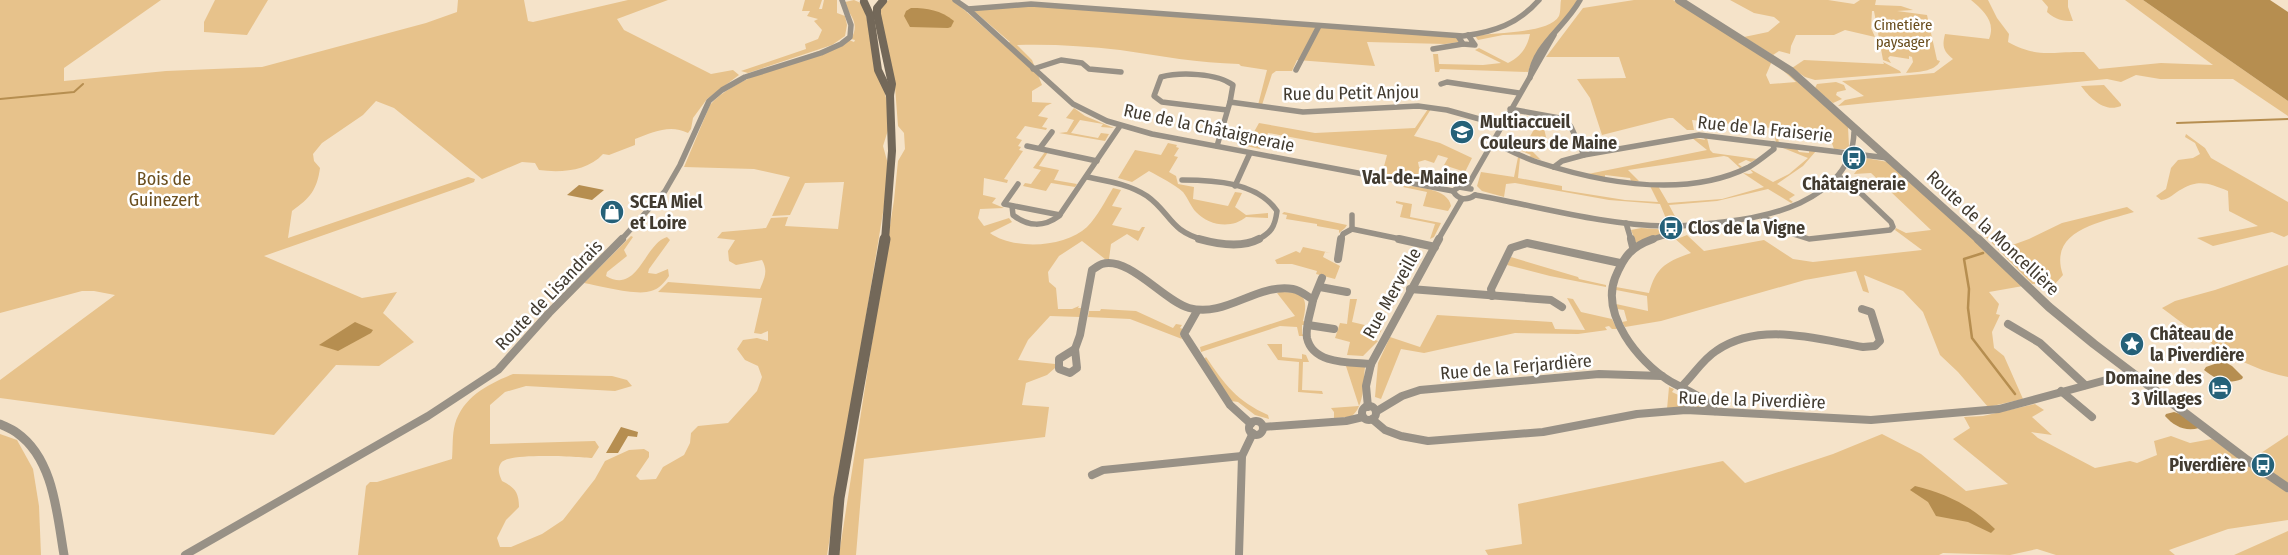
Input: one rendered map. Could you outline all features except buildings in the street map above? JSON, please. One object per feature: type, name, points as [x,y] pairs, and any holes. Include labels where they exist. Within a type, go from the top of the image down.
[{"type":"main road","points":[[862,1],[884,0]]},
{"type":"main road","points":[[834,555],[839,498],[886,232],[892,151],[890,94],[892,84],[876,8],[884,0]]},
{"type":"main road","points":[[862,1],[868,6],[878,70],[890,94]]},
{"type":"street","name":"Route de Lisandrais","points":[[185,555],[428,416],[498,370],[549,313],[614,248],[665,191],[680,165],[709,101],[722,90],[745,77],[821,52],[841,44],[850,37],[852,21],[843,8],[842,0]]},
{"type":"street","name":"Rue de la Châtaigneraie","points":[[954,0],[967,9],[1073,104],[1120,126],[1152,134],[1453,191]]},
{"type":"street","name":"Rue de la Châtaigneraie","points":[[960,0],[967,9]]},
{"type":"street","points":[[967,9],[1018,4],[1061,3],[1319,26],[1458,36],[1486,32],[1514,24],[1531,10],[1539,0]]},
{"type":"street","points":[[1467,187],[1519,93],[1533,74],[1554,35],[1570,18],[1580,0]]},
{"type":"street","name":"Route de la Moncellière","points":[[1679,0],[1774,58],[1791,71],[1962,224],[2049,307],[2132,373],[2288,488]]},
{"type":"street","points":[[1296,70],[1319,26]]},
{"type":"street","points":[[1434,49],[1463,44],[1468,46],[1475,45],[1468,35]]},
{"type":"street","points":[[1458,36],[1463,44]]},
{"type":"street","points":[[1034,69],[1062,60],[1082,63],[1089,69],[1111,74],[1121,72]]},
{"type":"street","points":[[1217,146],[1230,102],[1233,85],[1230,82],[1225,79],[1176,74],[1161,77],[1154,96],[1162,102],[1227,110]]},
{"type":"street","points":[[1441,84],[1447,82],[1519,93]]},
{"type":"street","name":"Rue du Petit Anjou","points":[[1230,102],[1303,112],[1418,106],[1447,110],[1501,126]]},
{"type":"street","points":[[1510,109],[1565,119],[1570,124],[1580,151],[1584,155]]},
{"type":"street","points":[[1012,206],[1012,215],[1019,221],[1032,225],[1049,223],[1060,215],[1120,126]]},
{"type":"street","points":[[1475,195],[1474,191],[1467,187],[1459,187],[1453,191],[1456,196],[1462,199],[1470,199],[1475,195],[1626,223],[1694,226],[1762,216],[1809,198],[1839,177],[1852,154],[1854,132],[1858,130]]},
{"type":"street","points":[[1040,148],[1052,132]]},
{"type":"street","name":"Rue de la Fraiserie","points":[[1554,167],[1562,161],[1584,155],[1688,136],[1888,158]]},
{"type":"street","points":[[1491,143],[1517,155],[1578,174],[1630,182],[1664,184],[1699,181],[1742,170],[1763,159],[1774,149],[1773,144]]},
{"type":"street","points":[[1027,146],[1097,160]]},
{"type":"street","points":[[1235,186],[1250,153]]},
{"type":"street","points":[[1087,177],[1122,184],[1143,193],[1173,226],[1195,238],[1209,242],[1237,244],[1254,241],[1269,234],[1276,226],[1277,211],[1263,195],[1235,186],[1182,180]]},
{"type":"street","points":[[1762,216],[1790,234],[1809,239],[1890,230],[1893,227],[1891,222],[1849,182],[1839,177]]},
{"type":"street","points":[[1018,184],[1004,204],[1060,215]]},
{"type":"street","name":"Rue Merveille","points":[[1368,407],[1366,386],[1371,364],[1410,289],[1462,199]]},
{"type":"street","points":[[1352,215],[1352,229]]},
{"type":"street","points":[[1626,223],[1633,247]]},
{"type":"street","points":[[1338,260],[1338,251],[1343,234],[1352,229],[1435,246]]},
{"type":"street","points":[[1676,232],[1633,247],[1620,263],[1612,286],[1614,312],[1630,342],[1662,376],[1702,398],[1715,411]]},
{"type":"street","points":[[1492,296],[1491,289],[1511,248],[1518,244],[1527,243],[1604,258],[1620,263]]},
{"type":"street","points":[[1075,349],[1080,335],[1090,277],[1097,265],[1104,262],[1116,263],[1178,304],[1197,311],[1214,311],[1282,289],[1301,292],[1313,300]]},
{"type":"street","points":[[1322,278],[1320,287],[1313,300],[1308,324],[1307,338],[1309,345],[1314,351],[1334,360],[1371,364]]},
{"type":"street","points":[[1320,287],[1347,292]]},
{"type":"street","points":[[1410,289],[1551,300],[1562,307]]},
{"type":"street","points":[[1680,386],[1715,352],[1737,340],[1750,337],[1787,336],[1863,347],[1875,346],[1880,341],[1871,312],[1862,309]]},
{"type":"street","points":[[1197,311],[1184,334],[1230,405],[1251,424]]},
{"type":"street","points":[[1308,324],[1334,329]]},
{"type":"street","points":[[2008,324],[2027,332],[2089,384],[2103,389]]},
{"type":"street","name":"Rue de la Piverdière","points":[[1372,419],[1384,430],[1401,436],[1428,441],[1448,441],[1543,432],[1637,414],[1715,411],[1871,420],[1999,409],[2132,373]]},
{"type":"street","name":"Rue de la Ferjardière","points":[[1377,411],[1402,396],[1420,390],[1599,374],[1662,376]]},
{"type":"street","points":[[2061,391],[2092,417]]},
{"type":"street","points":[[1251,424],[1258,423],[1263,427],[1346,422],[1363,417],[1372,419],[1377,416],[1377,411],[1368,407],[1361,411],[1363,417]]},
{"type":"street","points":[[0,424],[21,434],[36,450],[46,468],[64,555]]},
{"type":"street","points":[[1251,424],[1248,429],[1253,433],[1262,432],[1263,427]]},
{"type":"street","points":[[1240,555],[1242,456],[1253,433]]},
{"type":"street","points":[[1092,475],[1103,470],[1242,456]]},
{"type":"green space","name":"Bois de Guinezert","points":[[0,0],[161,0],[64,68],[64,81],[166,71],[262,67],[426,23],[457,12],[458,0],[524,0],[528,21],[533,22],[628,0],[668,0],[617,19],[624,30],[711,74],[733,70],[739,75],[707,99],[693,118],[691,129],[688,133],[675,129],[655,132],[635,139],[635,145],[609,155],[603,154],[590,164],[574,170],[539,170],[535,163],[522,162],[482,179],[394,108],[376,101],[363,115],[322,143],[313,154],[314,161],[320,168],[317,182],[312,193],[292,211],[288,238],[468,177],[475,179],[474,182],[461,187],[264,256],[362,298],[397,292],[383,313],[414,342],[379,366],[336,365],[274,435],[0,398],[0,380],[115,295],[82,291],[0,313]]},
{"type":"green space","points":[[215,0],[268,0],[247,35],[204,32],[204,22]]},
{"type":"green space","points":[[805,0],[822,0],[819,9],[822,9],[824,0],[837,0],[837,13],[845,16],[847,25],[845,36],[832,45],[748,73],[741,71],[806,49],[805,44],[818,39],[822,30],[814,21],[818,19],[807,16],[810,11],[802,11]]},
{"type":"green space","points":[[854,0],[863,4],[888,106],[889,127],[883,146],[888,164],[887,188],[827,555],[358,555],[366,486],[370,482],[377,482],[452,459],[455,424],[464,406],[486,387],[513,374],[612,376],[627,380],[632,386],[615,391],[526,386],[505,392],[490,405],[490,444],[595,441],[599,447],[592,458],[529,456],[516,457],[501,463],[499,474],[502,481],[510,485],[515,491],[519,507],[506,520],[497,538],[500,547],[511,547],[542,534],[563,520],[595,479],[605,461],[629,450],[644,449],[649,452],[649,457],[636,476],[640,480],[656,479],[663,467],[684,455],[690,443],[691,433],[698,426],[728,423],[757,391],[762,377],[758,366],[745,360],[737,349],[743,340],[757,338],[768,341],[768,331],[761,334],[754,333],[762,298],[658,292],[668,282],[760,289],[765,274],[762,260],[736,265],[729,261],[728,251],[735,240],[717,238],[722,232],[766,228],[771,218],[788,217],[785,226],[838,229],[844,182],[805,183],[790,215],[772,216],[790,177],[754,169],[684,167],[710,105],[721,95],[736,85],[774,67],[849,40],[854,42],[855,40],[851,39],[855,26],[845,6],[845,2]]},
{"type":"green space","points":[[889,0],[953,0],[1004,45],[1010,42],[974,11],[1015,5],[1456,37],[1459,42],[1445,44],[1367,42],[1375,66],[1297,60],[1292,71],[1276,71],[1272,74],[1262,105],[1258,105],[1267,70],[1241,66],[1239,64],[1194,61],[1081,46],[1017,45],[1032,60],[1042,85],[1032,91],[1032,102],[1052,103],[1046,106],[1038,116],[1048,118],[1042,127],[1047,128],[1046,130],[1025,126],[1016,138],[1022,140],[1018,146],[1021,147],[1019,150],[1023,151],[1004,179],[1008,180],[1007,183],[984,178],[983,195],[996,198],[992,203],[1004,208],[980,209],[978,218],[984,226],[1009,218],[1012,222],[990,233],[1012,242],[1025,244],[1053,243],[1077,234],[1087,227],[1113,188],[1121,190],[1112,206],[1122,208],[1112,225],[1139,231],[1142,227],[1145,227],[1138,241],[1127,234],[1111,244],[1109,259],[1105,259],[1082,241],[1059,256],[1048,272],[1049,282],[1056,288],[1058,309],[1072,309],[1079,306],[1078,308],[1082,308],[1080,317],[1050,316],[1028,340],[1018,360],[1055,364],[1055,368],[1047,375],[1026,383],[1022,405],[1049,407],[1045,437],[864,459],[856,555],[839,555],[894,200],[898,161],[905,149],[904,133],[898,126],[895,87],[880,21],[881,4]]},
{"type":"green space","points":[[1561,0],[1577,0],[1566,18],[1539,50],[1528,72],[1440,69],[1439,72],[1435,72],[1433,54],[1438,54],[1439,64],[1483,65],[1501,63],[1475,50],[1479,48],[1508,63],[1523,51],[1530,34],[1503,35],[1478,40],[1475,36],[1520,31],[1544,26],[1553,22],[1559,16]]},
{"type":"green space","points":[[1634,0],[1673,0],[1772,61],[1766,75],[1770,84],[1796,82],[1777,65],[1783,67],[1848,127],[1849,146],[1847,149],[1834,149],[1829,135],[1776,128],[1779,143],[1776,142],[1772,128],[1692,120],[1694,130],[1687,130],[1673,118],[1602,135],[1590,98],[1577,79],[1626,78],[1619,57],[1546,57],[1583,8]]},
{"type":"green space","name":"Cimetière paysager","points":[[1730,0],[1828,0],[1854,4],[1860,0],[1876,0],[1875,5],[1901,6],[1913,10],[1897,11],[1927,15],[1937,60],[1940,61],[1938,65],[1930,69],[1906,73],[1913,62],[1912,57],[1909,56],[1909,59],[1890,56],[1888,58],[1891,63],[1883,60],[1874,11],[1872,11],[1871,28],[1875,37],[1845,30],[1834,35],[1796,35],[1790,54],[1779,51],[1773,55],[1744,37],[1768,32],[1780,22],[1774,17],[1754,13]]},
{"type":"green space","points":[[1971,0],[1988,0],[1997,18],[2009,34],[2008,42],[2028,51],[2046,53],[2084,52],[2099,69],[2161,63],[2213,65],[2125,0],[2143,0],[2288,101],[2288,116],[2233,79],[2160,79],[2136,75],[2121,82],[2107,79],[1838,106],[1845,100],[1864,96],[1842,81],[1934,73],[1953,59],[1944,48],[1945,34],[1989,39],[1991,27],[1988,17]]},
{"type":"green space","points":[[2042,0],[2068,0],[2068,7],[2073,21],[2053,17],[2047,12],[2048,7]]},
{"type":"green space","points":[[1804,60],[1884,64],[1883,62],[1901,73],[1815,80],[1805,77],[1792,68]]},
{"type":"green space","points":[[1836,82],[1844,85],[1846,90],[1837,92],[1836,95],[1842,99],[1833,103],[1815,88],[1817,84]]},
{"type":"green space","points":[[2104,85],[2121,106],[2109,108],[2103,106],[2093,99],[2081,86]]},
{"type":"green space","points":[[1074,108],[1085,116],[1114,128],[1101,127],[1103,124],[1080,120],[1071,133],[1098,138],[1101,133],[1109,134],[1105,141],[1059,133],[1067,132],[1074,120],[1066,118]]},
{"type":"green space","points":[[1428,109],[1431,109],[1414,136],[1440,143],[1472,158],[1465,172],[1444,165],[1448,158],[1438,155],[1434,163],[1425,160],[1418,162],[1419,167],[1434,183],[1382,174],[1387,155],[1268,133],[1260,149],[1246,146],[1259,123],[1315,133],[1415,128]]},
{"type":"green space","points":[[1538,116],[1541,116],[1547,141],[1573,143],[1574,145],[1549,143],[1529,148],[1541,160],[1529,157],[1531,155],[1522,151],[1538,122]]},
{"type":"green space","points":[[2186,134],[2205,148],[2211,158],[2288,202],[2288,235],[2284,237],[2272,232],[2213,246],[2197,238],[2258,226],[2229,211],[2228,191],[2210,185],[2194,184],[2161,200],[2156,196],[2166,189],[2171,168],[2178,160],[2193,158],[2200,154],[2195,143],[2185,137]]},
{"type":"green space","points":[[1691,137],[1705,140],[1704,138],[1707,138],[1710,150],[1713,153],[1757,159],[1751,162],[1746,160],[1738,164],[1742,167],[1740,168],[1728,157],[1724,156],[1628,170],[1639,181],[1631,181],[1630,178],[1605,175],[1605,178],[1588,174],[1707,150]]},
{"type":"green space","points":[[1168,143],[1177,145],[1176,147],[1179,148],[1174,156],[1178,157],[1169,172],[1176,176],[1178,184],[1194,187],[1193,199],[1228,206],[1235,192],[1242,193],[1235,207],[1246,215],[1268,213],[1268,218],[1246,217],[1234,223],[1214,223],[1201,217],[1196,212],[1183,192],[1149,171],[1132,182],[1118,178],[1135,150],[1161,155]]},
{"type":"green space","points":[[1783,148],[1797,149],[1799,152],[1809,153],[1809,150],[1816,151],[1803,166],[1777,184],[1795,195],[1789,199],[1793,202],[1791,203],[1768,189],[1717,201],[1669,205],[1678,222],[1667,221],[1660,204],[1609,200],[1515,183],[1506,184],[1504,197],[1482,191],[1477,186],[1481,172],[1514,177],[1518,157],[1520,158],[1518,178],[1562,186],[1562,190],[1625,200],[1658,202],[1650,186],[1658,186],[1668,203],[1722,199],[1764,187],[1743,173],[1753,173],[1750,169],[1773,182],[1789,174],[1808,158]]},
{"type":"green space","points":[[1045,152],[1048,152],[1039,166],[1059,170],[1054,180],[1077,184],[1075,187],[1051,183],[1046,191],[1023,186],[1025,183],[1031,184],[1041,170],[1033,168]]},
{"type":"green space","points":[[1860,157],[1888,162],[1957,223],[2023,286],[1989,292],[1999,304],[1996,314],[2000,315],[1992,332],[1994,348],[2004,356],[2023,399],[1988,407],[1958,372],[1940,355],[1923,312],[1903,291],[1864,275],[1869,293],[1863,291],[1856,271],[1805,280],[1661,321],[1625,327],[1622,322],[1627,321],[1624,310],[1617,309],[1616,304],[1648,311],[1647,296],[1616,290],[1616,287],[1649,293],[1655,277],[1663,267],[1675,259],[1691,253],[1672,236],[1677,239],[1687,235],[1704,251],[1764,240],[1793,259],[1813,262],[1922,250],[1895,230],[1896,228],[1906,233],[1931,230],[1871,173],[1854,174],[1857,170],[1852,168],[1858,160],[1855,158]]},
{"type":"green space","points":[[1404,185],[1439,192],[1449,200],[1451,206],[1448,211],[1423,206],[1427,192],[1403,187]]},
{"type":"green space","points":[[1396,201],[1412,204],[1410,217],[1441,223],[1434,237],[1430,239],[1435,224],[1400,217],[1403,205],[1396,203]]},
{"type":"green space","points":[[2127,207],[2134,212],[2094,224],[2070,237],[2063,247],[2060,259],[2063,275],[2055,284],[2032,284],[1986,237],[1994,236],[2007,247],[2062,223]]},
{"type":"green space","points":[[1284,212],[1347,225],[1339,233],[1339,230],[1317,226],[1317,224],[1286,219],[1287,215],[1282,214]]},
{"type":"green space","points":[[1641,228],[1671,230],[1636,243],[1631,230]]},
{"type":"green space","points":[[631,236],[633,237],[624,250],[627,256],[607,272],[606,276],[617,280],[626,279],[640,266],[659,241],[667,237],[670,240],[648,273],[656,274],[668,269],[669,276],[664,283],[654,290],[637,292],[584,283]]},
{"type":"green space","points":[[1303,247],[1331,253],[1325,252],[1323,257],[1340,266],[1335,279],[1316,274],[1317,271],[1292,264],[1277,264],[1275,260],[1296,251],[1300,253]]},
{"type":"green space","points":[[1511,257],[1578,277],[1579,279],[1606,285],[1606,287],[1507,265]]},
{"type":"green space","points":[[2288,265],[2288,377],[2270,373],[2237,359],[2206,340],[2162,308],[2175,301],[2215,290]]},
{"type":"green space","points":[[1277,293],[1295,293],[1303,298],[1305,307],[1303,321],[1306,322],[1305,325],[1302,325],[1302,334],[1305,336],[1299,336],[1297,327],[1280,326],[1201,352],[1200,347],[1295,316]]},
{"type":"green space","points":[[1567,298],[1573,299],[1581,312],[1612,319],[1617,329],[1612,329],[1609,326],[1605,327],[1607,330],[1578,334],[1515,333],[1424,353],[1401,349],[1381,399],[1375,397],[1378,363],[1390,337],[1420,347],[1437,315],[1552,322],[1555,329],[1585,330]]},
{"type":"green space","points":[[1350,299],[1357,299],[1352,322],[1382,329],[1379,335],[1373,333],[1370,338],[1378,341],[1363,356],[1347,355],[1350,342],[1335,338],[1340,323],[1347,324]]},
{"type":"green space","points":[[1101,309],[1136,311],[1173,328],[1176,324],[1182,325],[1180,328],[1183,329],[1180,335],[1182,339],[1130,319],[1088,317],[1089,311],[1100,311]]},
{"type":"green space","points":[[1267,344],[1282,344],[1282,357],[1302,359],[1302,354],[1306,355],[1309,362],[1303,362],[1302,390],[1322,391],[1323,394],[1298,392],[1299,362],[1278,360]]},
{"type":"green space","points":[[1206,357],[1232,391],[1257,410],[1268,415],[1269,419],[1255,415],[1238,402],[1231,401],[1204,359]]},
{"type":"green space","points":[[1345,363],[1365,367],[1361,401],[1359,407],[1356,412],[1351,417],[1334,418],[1334,412],[1331,408],[1359,406]]},
{"type":"green space","points":[[1669,387],[1674,389],[1672,392],[1693,402],[1696,398],[1709,408],[1667,409]]},
{"type":"green space","points":[[2035,404],[2044,410],[2032,417],[2052,435],[2031,432],[2038,438],[2095,468],[2130,461],[2137,463],[2157,455],[2154,441],[2171,436],[2190,443],[2212,439],[2288,493],[2288,520],[2228,529],[2169,550],[2175,555],[2056,555],[2037,549],[2010,555],[1943,553],[1939,555],[1488,555],[1485,550],[1522,544],[1518,504],[1723,461],[1745,483],[1833,454],[1882,434],[1921,454],[1966,491],[2008,484],[1953,439],[1970,428],[1964,417],[1983,416]]},
{"type":"green space","points":[[0,434],[17,440],[33,469],[39,506],[41,555],[0,555]]},
{"type":"green space","points":[[2288,435],[2288,483],[2252,459]]},
{"type":"green space","points":[[2288,531],[2288,555],[2234,555]]},
{"type":"shaded area","points":[[2143,0],[2270,0],[2288,12],[2288,101]]},
{"type":"shaded area","points":[[911,8],[934,10],[954,21],[951,27],[948,28],[910,27],[904,16],[906,11]]},
{"type":"shaded area","points":[[579,185],[604,190],[592,200],[567,195]]},
{"type":"shaded area","points":[[355,322],[373,330],[371,333],[338,351],[319,345]]},
{"type":"shaded area","points":[[2223,361],[2232,366],[2243,377],[2242,379],[2231,382],[2226,381],[2204,370],[2206,367]]},
{"type":"shaded area","points":[[2174,412],[2180,414],[2199,428],[2184,429],[2172,423],[2165,416]]},
{"type":"shaded area","points":[[621,427],[638,432],[637,437],[628,436],[618,453],[606,453]]},
{"type":"shaded area","points":[[1915,486],[1958,502],[1978,514],[1995,529],[1991,533],[1968,522],[1936,516],[1928,502],[1910,490]]},
{"type":"waterway","points":[[0,99],[74,92],[83,84]]},
{"type":"waterway","points":[[2177,123],[2288,119]]},
{"type":"waterway","points":[[1983,253],[1964,259],[1969,289],[1968,308],[1972,338],[2015,394]]},
{"type":"place","name":"Multiaccueil Couleurs de Maine","points":[[1462,132]]},
{"type":"place","name":"Châtaigneraie","points":[[1854,158]]},
{"type":"place","name":"SCEA Miel et Loire","points":[[612,212]]},
{"type":"place","name":"Clos de la Vigne","points":[[1671,228]]},
{"type":"place","name":"Château de la Piverdière","points":[[2132,344]]},
{"type":"place","name":"Domaine des 3 Villages","points":[[2220,388]]},
{"type":"place","name":"Piverdière","points":[[2263,465]]},
{"type":"district","name":"Val-de-Maine","points":[[1415,177]]}]
